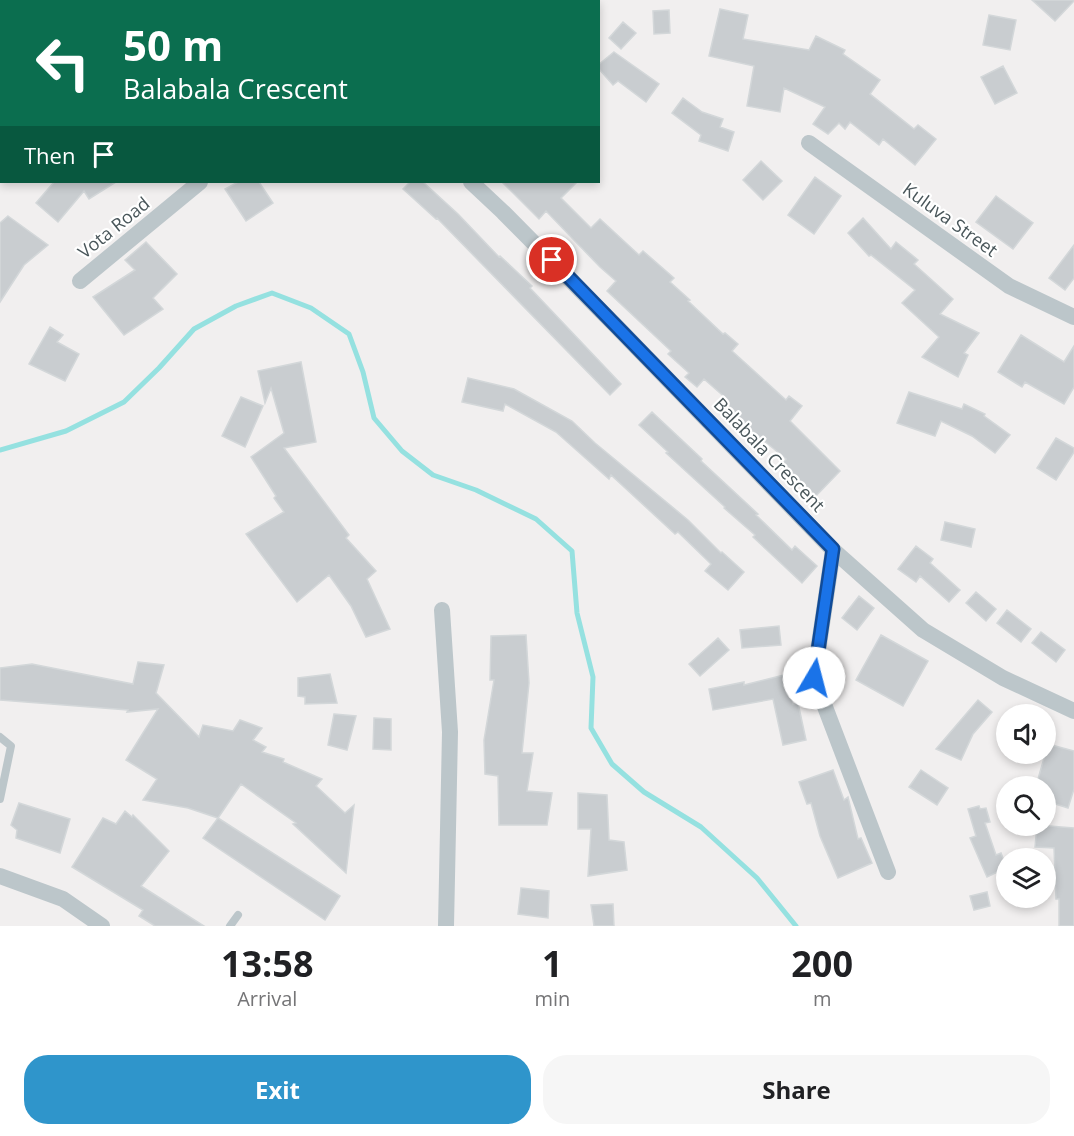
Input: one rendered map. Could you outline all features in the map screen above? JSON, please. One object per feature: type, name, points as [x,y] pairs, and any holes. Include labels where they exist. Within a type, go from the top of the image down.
[{"type":"street","name":"Kuluva Street","points":[[809,143],[1009,286],[1074,317]]},
{"type":"street","name":"Vota Road","points":[[80,281],[199,183]]},
{"type":"street","name":"Balabala Crescent","points":[[472,183],[608,317],[833,549],[923,630],[1003,678],[1074,711]]},
{"type":"street","points":[[833,549],[814,678],[888,872]]},
{"type":"street","points":[[442,610],[450,732],[446,926]]},
{"type":"street","points":[[0,876],[63,899],[102,926]]},
{"type":"lane","points":[[0,737],[11,746],[0,799]]},
{"type":"lane","points":[[230,926],[238,915]]},
{"type":"building","points":[[1032,0],[1074,0],[1074,1],[1055,21]]},
{"type":"building","points":[[720,9],[748,15],[743,39],[809,50],[816,36],[845,50],[843,54],[880,80],[870,94],[914,129],[918,125],[936,139],[915,165],[883,139],[879,145],[850,122],[845,129],[839,123],[828,134],[813,124],[825,107],[784,88],[780,112],[747,106],[754,66],[709,56]]},
{"type":"building","points":[[669,10],[670,33],[654,34],[653,11]]},
{"type":"building","points":[[989,15],[1016,20],[1010,50],[983,45]]},
{"type":"building","points":[[623,22],[636,33],[621,49],[609,38]]},
{"type":"building","points":[[614,52],[659,84],[646,102],[618,81],[613,85],[600,70],[600,63]]},
{"type":"building","points":[[1003,66],[1017,93],[995,104],[981,77]]},
{"type":"building","points":[[683,98],[702,112],[723,119],[720,127],[734,132],[728,151],[699,141],[701,135],[672,113]]},
{"type":"building","points":[[761,161],[782,181],[763,200],[743,180]]},
{"type":"building","points":[[815,177],[841,196],[814,234],[788,215]]},
{"type":"building","points":[[53,183],[114,183],[89,199],[84,191],[58,222],[36,203]]},
{"type":"building","points":[[236,183],[260,183],[273,203],[246,221],[225,189]]},
{"type":"building","points":[[409,183],[424,183],[499,257],[532,286],[530,288],[621,384],[610,395],[437,218],[403,189]]},
{"type":"building","points":[[503,183],[576,183],[561,198],[591,228],[600,219],[639,255],[643,251],[674,278],[670,282],[690,300],[688,301],[723,334],[725,333],[738,344],[732,351],[786,400],[789,396],[802,406],[790,421],[840,471],[814,498],[780,465],[786,459],[722,406],[728,400],[704,379],[697,387],[685,377],[689,373],[668,354],[671,351],[607,291],[616,281],[546,211],[539,219]]},
{"type":"building","points":[[996,196],[1033,223],[1013,249],[976,222]]},
{"type":"building","points":[[8,216],[48,245],[24,265],[0,302],[0,223]]},
{"type":"building","points":[[863,218],[891,249],[896,242],[918,260],[914,264],[953,299],[940,314],[979,333],[964,353],[968,355],[958,377],[922,357],[939,337],[902,303],[915,290],[871,255],[869,256],[848,233]]},
{"type":"building","points":[[146,242],[177,274],[153,298],[163,309],[124,335],[93,297],[135,270],[125,260]]},
{"type":"building","points":[[1074,245],[1074,278],[1065,290],[1049,278]]},
{"type":"building","points":[[50,327],[63,335],[57,342],[79,354],[65,381],[29,364]]},
{"type":"building","points":[[1021,335],[1064,362],[1074,346],[1074,387],[1064,404],[1025,382],[1022,387],[998,372]]},
{"type":"building","points":[[301,362],[316,442],[284,448],[349,535],[346,538],[376,571],[367,579],[390,629],[366,637],[351,606],[329,575],[297,602],[246,534],[284,512],[251,457],[284,433],[271,388],[265,403],[258,371]]},
{"type":"building","points":[[468,378],[514,389],[572,421],[595,443],[688,520],[744,572],[728,590],[705,571],[711,564],[678,532],[675,534],[611,475],[609,479],[556,432],[505,404],[503,411],[462,402]]},
{"type":"building","points":[[909,392],[962,409],[964,404],[985,414],[984,416],[1010,435],[995,453],[972,436],[941,421],[935,436],[897,423]]},
{"type":"building","points":[[241,397],[263,406],[245,447],[222,436]]},
{"type":"building","points":[[652,412],[792,550],[795,546],[817,566],[802,583],[639,425]]},
{"type":"building","points":[[1056,438],[1074,448],[1074,452],[1056,480],[1037,468]]},
{"type":"building","points":[[945,522],[975,529],[971,547],[941,540]]},
{"type":"building","points":[[916,546],[933,559],[930,563],[960,590],[949,602],[920,576],[916,582],[898,569]]},
{"type":"building","points":[[976,592],[996,609],[986,621],[966,603]]},
{"type":"building","points":[[859,596],[874,608],[857,630],[842,618]]},
{"type":"building","points":[[1007,610],[1031,629],[1021,642],[997,623]]},
{"type":"building","points":[[779,626],[781,645],[742,648],[740,630]]},
{"type":"building","points":[[1041,632],[1065,650],[1056,662],[1032,643]]},
{"type":"building","points":[[526,635],[529,683],[522,753],[533,753],[527,791],[552,793],[547,825],[499,825],[498,776],[485,774],[484,740],[494,680],[490,680],[491,636]]},
{"type":"building","points":[[881,635],[928,661],[903,706],[856,680]]},
{"type":"building","points":[[718,638],[729,650],[700,676],[689,664]]},
{"type":"building","points":[[138,662],[164,665],[156,693],[199,737],[203,725],[233,731],[240,720],[262,728],[253,740],[266,747],[262,752],[284,759],[283,762],[322,779],[316,786],[345,813],[354,805],[346,873],[293,824],[296,823],[241,784],[218,818],[188,808],[143,800],[157,779],[126,760],[158,709],[127,712],[128,710],[0,700],[0,668],[32,664],[133,684]]},
{"type":"building","points":[[330,674],[337,703],[305,704],[305,697],[298,696],[298,678]]},
{"type":"building","points":[[788,674],[793,704],[798,703],[806,740],[783,745],[773,699],[713,710],[709,689],[744,682],[744,685]]},
{"type":"building","points":[[978,700],[992,712],[973,734],[961,760],[936,749]]},
{"type":"building","points":[[334,714],[356,716],[347,750],[328,745]]},
{"type":"building","points":[[374,718],[391,719],[391,750],[373,749]]},
{"type":"building","points":[[1056,746],[1074,751],[1074,789],[1068,808],[1056,804],[1056,776],[1039,776],[1042,764],[1056,764]]},
{"type":"building","points":[[833,770],[844,800],[848,797],[858,839],[861,838],[872,863],[838,878],[820,836],[811,803],[807,804],[799,782]]},
{"type":"building","points":[[921,770],[948,788],[937,805],[909,787]]},
{"type":"building","points":[[578,793],[607,795],[609,840],[624,842],[627,870],[588,876],[591,829],[578,829]]},
{"type":"building","points":[[19,803],[70,819],[60,853],[16,838],[17,830],[11,825]]},
{"type":"building","points":[[979,806],[980,809],[986,808],[990,822],[985,823],[996,855],[996,873],[987,877],[970,838],[976,836],[968,809]]},
{"type":"building","points":[[125,811],[132,817],[133,815],[169,851],[141,886],[204,926],[155,926],[139,916],[143,910],[72,867],[103,818],[116,824]]},
{"type":"building","points":[[218,818],[340,896],[325,920],[203,838]]},
{"type":"building","points":[[1056,827],[1074,828],[1074,926],[1059,926],[1059,899],[1056,899],[1056,848],[1035,847],[1036,836],[1056,836]]},
{"type":"building","points":[[521,888],[549,891],[548,918],[518,914]]},
{"type":"building","points":[[987,892],[990,906],[974,910],[970,896]]},
{"type":"building","points":[[613,904],[614,926],[594,926],[591,905]]},
{"type":"waterway","points":[[0,450],[66,431],[124,402],[194,329],[236,306],[272,293],[311,308],[349,334],[363,372],[374,418],[402,451],[433,475],[476,490],[536,519],[572,551],[577,613],[593,677],[591,728],[612,764],[644,792],[701,827],[757,878],[796,926]]},
{"type":"route","points":[[552,260],[833,549],[814,678]]}]
